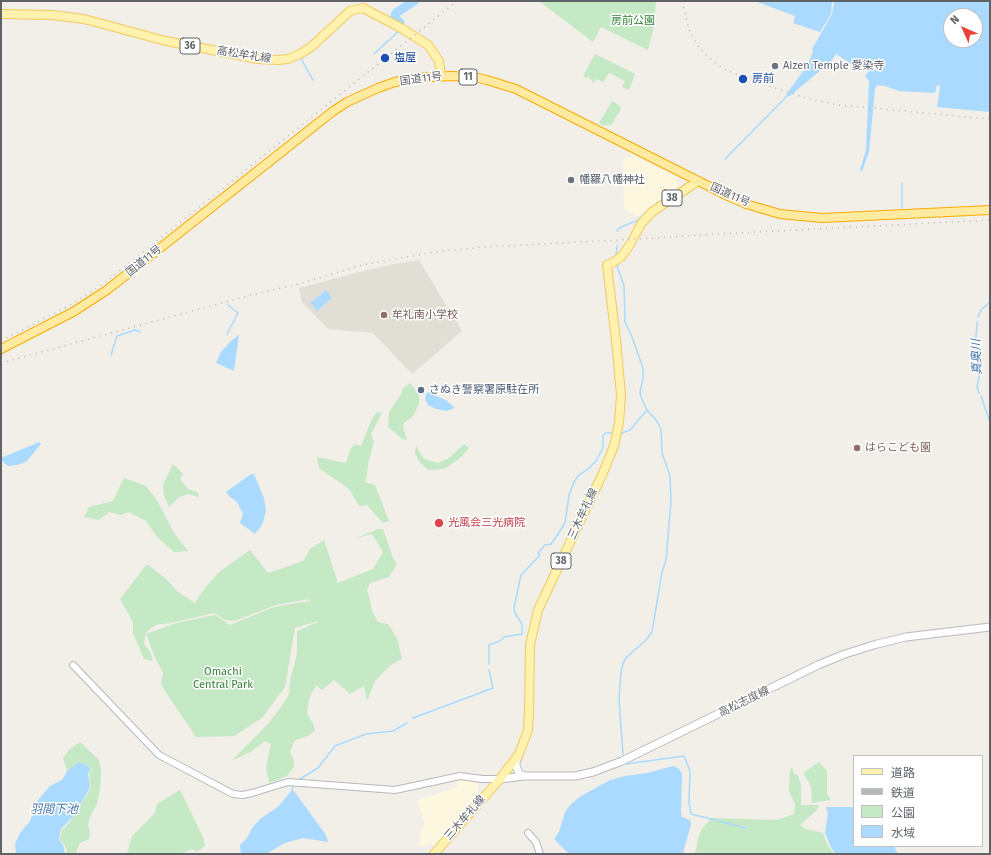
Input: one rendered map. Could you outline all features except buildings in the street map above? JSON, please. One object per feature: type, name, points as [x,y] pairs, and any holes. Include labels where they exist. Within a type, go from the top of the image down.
[{"type":"highway","name":"国道11号","points":[[1,349],[73,312],[107,290],[332,112],[347,102],[363,94],[395,82],[416,78],[440,76],[481,78],[516,89],[730,197],[780,214],[809,218],[990,210]]},
{"type":"main road","name":"高松牟礼線","points":[[1,14],[52,15],[84,18],[166,41],[258,59],[278,60],[288,59],[300,54],[310,47],[350,11],[363,8],[396,25],[428,45],[439,61],[440,76]]},
{"type":"main road","name":"三木牟礼線","points":[[434,854],[515,761],[522,746],[528,730],[529,722],[530,645],[534,625],[545,592],[609,460],[616,435],[621,395],[607,265],[622,256],[641,224],[652,212],[698,181]]},
{"type":"main road","name":"高松志度線","points":[[500,779],[524,776],[575,776],[593,772],[612,765],[818,665],[859,649],[906,637],[990,626]]},
{"type":"main road","points":[[522,746],[522,752],[516,762],[516,766],[519,773],[524,776]]},
{"type":"street","points":[[73,665],[159,754],[233,794],[252,794],[288,782],[396,790],[460,776],[482,779],[500,779]]},
{"type":"street","points":[[482,779],[486,786],[487,792]]},
{"type":"street","points":[[528,832],[536,842],[540,854]]},
{"type":"shaded area","points":[[635,156],[676,177],[678,188],[637,216],[624,209],[623,159]]},
{"type":"shaded area","name":"牟礼南小学校","points":[[419,260],[462,331],[412,374],[373,333],[328,329],[302,302],[299,288],[363,271]]},
{"type":"shaded area","points":[[456,779],[474,780],[478,785],[478,794],[436,845],[429,844],[420,847],[420,834],[425,822],[418,800],[457,787]]},
{"type":"green space","name":"房前公園","points":[[539,1],[656,1],[654,26],[648,50],[601,27],[593,42]]},
{"type":"green space","points":[[595,54],[635,74],[629,90],[622,87],[625,81],[609,73],[603,82],[596,79],[594,83],[588,76],[586,78],[583,76]]},
{"type":"green space","points":[[612,101],[619,105],[621,109],[612,124],[604,126],[599,123]]},
{"type":"green space","points":[[410,383],[419,395],[419,403],[414,415],[404,423],[403,427],[407,440],[402,439],[388,427],[389,412],[402,393],[402,389]]},
{"type":"green space","points":[[377,412],[382,413],[371,434],[374,442],[365,482],[375,485],[389,521],[383,523],[367,505],[359,506],[349,489],[319,468],[317,457],[346,463],[351,448],[355,444],[361,446],[372,419]]},
{"type":"green space","points":[[464,444],[469,448],[459,459],[444,469],[428,470],[419,461],[415,453],[416,446],[424,459],[438,463],[449,458]]},
{"type":"green space","points":[[173,464],[183,474],[180,479],[188,489],[199,493],[198,497],[189,494],[179,497],[169,507],[164,495],[163,485]]},
{"type":"green space","points":[[124,478],[146,486],[158,502],[174,533],[188,551],[174,552],[157,537],[146,521],[129,512],[121,515],[109,512],[99,520],[84,517],[89,507],[113,501]]},
{"type":"green space","name":"Omachi Central Park","points":[[378,529],[383,529],[393,558],[397,564],[389,577],[370,583],[367,590],[372,611],[378,622],[388,624],[397,638],[402,659],[391,665],[375,681],[367,701],[364,686],[350,694],[334,680],[322,690],[316,685],[309,699],[307,714],[313,723],[315,731],[306,737],[295,740],[290,752],[294,760],[294,767],[287,776],[269,783],[266,767],[271,744],[265,741],[252,751],[231,761],[267,725],[289,694],[290,680],[297,654],[297,631],[318,621],[295,628],[285,687],[262,718],[234,736],[196,737],[161,685],[163,672],[155,658],[146,634],[176,623],[215,615],[230,625],[274,607],[309,601],[314,611],[309,599],[276,605],[234,621],[225,620],[214,613],[156,625],[146,632],[144,643],[151,654],[153,661],[144,659],[133,633],[133,622],[120,599],[147,564],[165,578],[177,591],[195,603],[204,589],[219,572],[250,550],[268,573],[303,561],[310,549],[324,540],[338,583],[373,569],[383,552],[372,534],[356,538]]},
{"type":"green space","points":[[80,742],[99,760],[101,770],[100,789],[97,804],[90,817],[88,825],[90,833],[89,839],[80,843],[76,852],[77,854],[66,854],[67,851],[64,844],[60,840],[62,830],[70,822],[91,788],[89,773],[92,769],[79,762],[67,771],[63,758],[70,749]]},
{"type":"green space","points":[[819,762],[827,771],[827,794],[831,800],[812,803],[811,786],[803,773]]},
{"type":"green space","points":[[792,767],[794,774],[798,775],[801,786],[801,805],[819,805],[817,810],[800,825],[806,829],[823,833],[827,844],[834,854],[695,854],[702,829],[711,818],[777,820],[794,814],[795,804],[789,791],[790,771]]},
{"type":"green space","points":[[180,790],[203,837],[205,846],[196,852],[193,849],[180,854],[127,854],[132,836],[155,813],[157,804]]},
{"type":"water","points":[[755,1],[832,1],[831,14],[820,32],[793,23],[795,16]]},
{"type":"water","points":[[834,1],[990,1],[990,112],[937,107],[940,86],[937,85],[935,93],[899,91],[877,85],[875,89],[869,152],[862,171],[860,170],[866,150],[869,81],[865,76],[868,72],[851,64],[836,54],[828,66],[826,66],[790,96],[786,95],[808,64],[813,52],[812,49],[832,14]]},
{"type":"water","points":[[326,290],[332,298],[317,311],[310,303]]},
{"type":"water","points":[[239,335],[234,371],[216,363],[221,352]]},
{"type":"water","points":[[433,392],[436,396],[446,400],[455,408],[447,411],[436,409],[428,405],[425,399],[426,394]]},
{"type":"water","points":[[39,442],[41,444],[26,462],[8,466],[1,460],[1,458]]},
{"type":"water","points":[[251,474],[254,474],[264,498],[266,511],[262,525],[255,534],[240,523],[243,514],[237,502],[226,492]]},
{"type":"water","name":"羽間下池","points":[[79,762],[87,765],[91,769],[88,773],[90,788],[72,818],[61,829],[59,840],[63,844],[65,854],[16,854],[15,844],[20,833],[30,821],[38,800],[50,786],[62,780],[67,771]]},
{"type":"water","points":[[673,766],[678,768],[682,773],[682,817],[690,820],[691,824],[683,854],[569,854],[554,839],[559,832],[565,812],[571,804],[581,796],[610,780]]},
{"type":"water","points":[[291,791],[294,791],[326,835],[328,842],[303,838],[285,843],[266,854],[241,854],[240,845],[247,838],[252,828],[260,819],[279,806]]},
{"type":"water","points":[[826,807],[853,807],[853,847],[894,847],[898,854],[835,854],[825,833],[828,813]]},
{"type":"waterway","points":[[400,23],[396,19],[396,13],[414,1]]},
{"type":"waterway","points":[[374,54],[399,31]]},
{"type":"waterway","points":[[300,57],[313,80]]},
{"type":"waterway","points":[[725,159],[788,95]]},
{"type":"waterway","points":[[902,183],[902,208]]},
{"type":"waterway","points":[[617,231],[619,228],[642,217]]},
{"type":"waterway","points":[[616,258],[617,246]]},
{"type":"waterway","points":[[616,263],[624,286],[625,322],[643,368],[643,379],[640,392],[641,397],[647,410],[656,420],[661,429],[662,453],[670,476],[671,501],[666,560],[662,572],[652,632],[646,640],[627,657],[623,663],[621,672],[619,700],[623,754]]},
{"type":"waterway","name":"真奥川","points":[[978,317],[981,310],[990,302]]},
{"type":"waterway","points":[[227,334],[238,313],[228,305]]},
{"type":"waterway","name":"真奥川","points":[[977,322],[975,352],[980,371],[977,387],[979,393]]},
{"type":"waterway","points":[[111,355],[117,336],[135,330],[140,332]]},
{"type":"waterway","name":"真奥川","points":[[981,396],[990,422]]},
{"type":"waterway","points":[[619,434],[630,430],[647,410]]},
{"type":"waterway","points":[[489,664],[489,645],[500,641],[504,637],[522,634],[522,624],[515,613],[514,608],[521,575],[540,555],[538,553],[545,545],[551,544],[565,523],[569,495],[574,482],[578,476],[596,461],[603,448],[603,435],[606,433],[612,433]]},
{"type":"waterway","points":[[413,718],[493,688],[489,670]]},
{"type":"waterway","points":[[300,779],[318,768],[335,746],[366,734],[393,731],[407,723]]},
{"type":"waterway","points":[[626,764],[684,756],[690,771],[689,803],[691,814],[746,828]]},
{"type":"waterway","points":[[292,792],[293,786]]},
{"type":"railway","points":[[1,341],[72,304],[103,284],[457,1]]},
{"type":"railway","points":[[682,1],[689,30],[700,49],[722,68],[744,78],[809,99],[839,105],[990,119]]},
{"type":"railway","points":[[1,363],[251,295],[299,284],[362,265],[435,252],[484,247],[990,220]]},
{"type":"place","name":"塩屋","points":[[385,58]]},
{"type":"place","name":"Aizen Temple 愛染寺","points":[[775,66]]},
{"type":"place","name":"房前","points":[[743,79]]},
{"type":"place","name":"幡羅八幡神社","points":[[571,180]]},
{"type":"place","name":"牟礼南小学校","points":[[384,315]]},
{"type":"place","name":"さぬき警察署原駐在所","points":[[421,390]]},
{"type":"place","name":"はらこども園","points":[[857,448]]},
{"type":"place","name":"光風会三光病院","points":[[439,523]]}]
